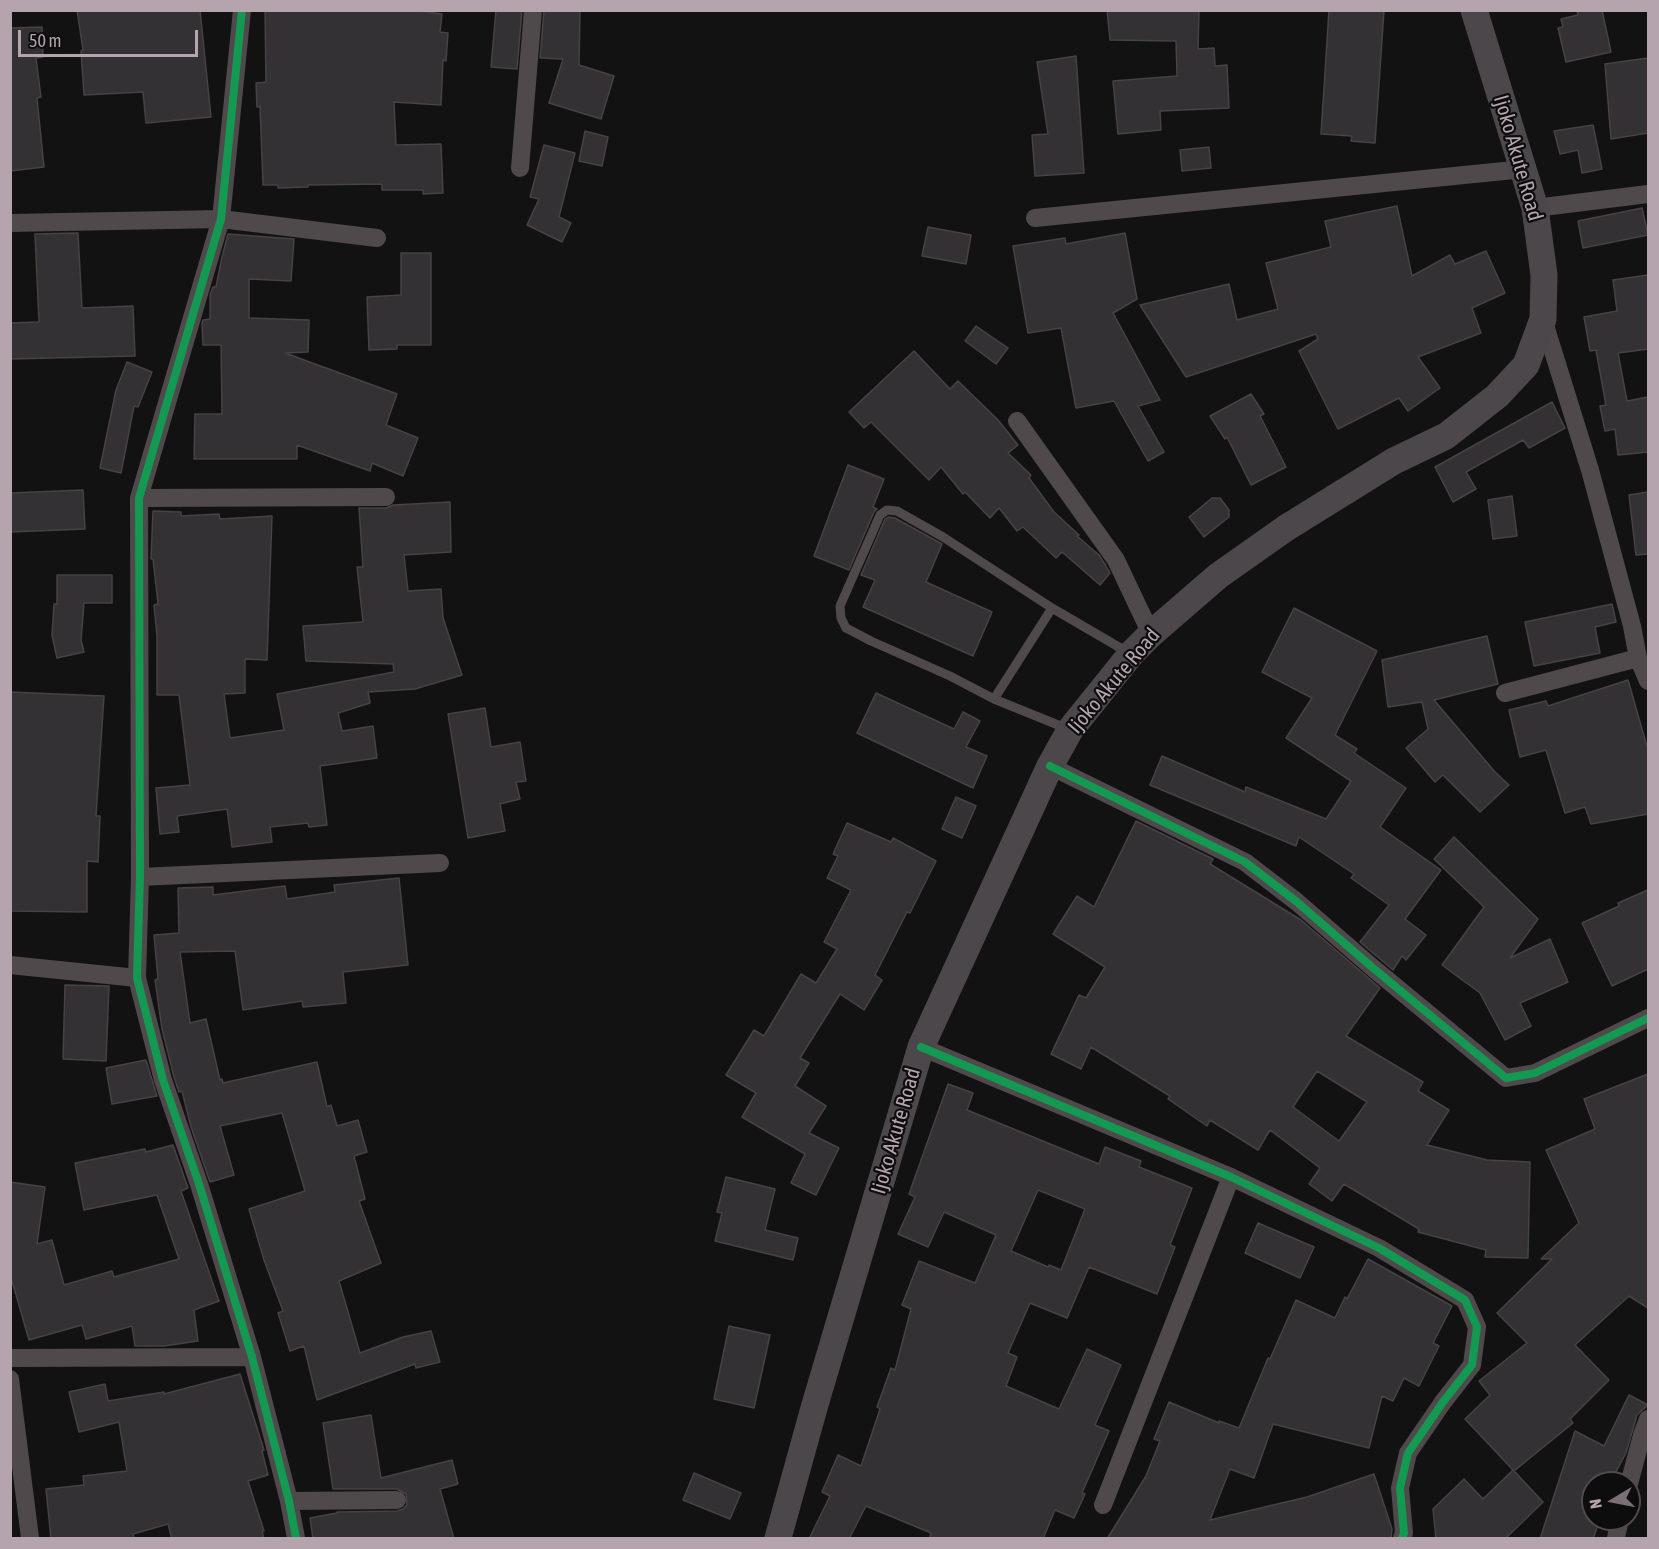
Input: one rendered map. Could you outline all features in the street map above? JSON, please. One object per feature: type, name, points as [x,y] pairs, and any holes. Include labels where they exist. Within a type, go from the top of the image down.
[{"type":"main road","name":"Ijoko Akute Road","points":[[778,1539],[814,1408],[921,1047],[1050,766],[1070,730],[1131,654],[1218,576],[1286,528],[1394,460],[1446,436],[1497,396],[1526,365],[1543,319],[1544,275],[1535,208],[1474,10]]},
{"type":"street","points":[[242,10],[221,219],[139,498],[140,877],[137,978],[163,1080],[199,1184],[252,1357],[289,1501],[296,1539]]},
{"type":"street","points":[[520,168],[532,10]]},
{"type":"street","points":[[1035,218],[1524,168]]},
{"type":"street","points":[[1535,208],[1648,194]]},
{"type":"street","points":[[10,223],[221,219],[377,238]]},
{"type":"street","points":[[1543,319],[1640,624],[1638,658],[1648,681]]},
{"type":"street","points":[[1017,421],[1116,560],[1151,634]]},
{"type":"street","points":[[139,498],[386,496]]},
{"type":"street","points":[[1505,693],[1638,658]]},
{"type":"street","points":[[1050,766],[1245,862],[1297,902],[1506,1078],[1534,1073],[1648,1018]]},
{"type":"street","points":[[140,877],[440,863]]},
{"type":"street","points":[[10,965],[137,978]]},
{"type":"street","points":[[921,1047],[1231,1177],[1379,1248],[1465,1300],[1477,1327],[1472,1365],[1408,1453],[1400,1488],[1404,1533],[1402,1539]]},
{"type":"street","points":[[1103,1505],[1231,1177]]},
{"type":"street","points":[[10,1358],[252,1357]]},
{"type":"street","points":[[10,1379],[30,1539]]},
{"type":"street","points":[[1633,1471],[1648,1419]]},
{"type":"street","points":[[289,1501],[397,1500]]},
{"type":"lane","points":[[1070,730],[994,699],[846,628],[841,618],[840,606],[880,515],[887,510],[897,511],[943,537],[1052,608],[1131,654]]},
{"type":"lane","points":[[994,699],[1052,608]]},
{"type":"building","points":[[77,10],[200,10],[211,117],[146,123],[143,92],[84,95],[81,51],[83,50]]},
{"type":"building","points":[[265,10],[413,10],[442,14],[440,32],[448,33],[446,61],[443,60],[441,105],[394,102],[396,145],[441,144],[443,193],[423,194],[423,190],[382,190],[382,184],[308,185],[308,187],[278,188],[278,185],[263,185],[260,106],[257,107],[256,83],[266,82]]},
{"type":"building","points":[[496,10],[522,10],[517,69],[491,67]]},
{"type":"building","points":[[544,10],[580,10],[579,65],[614,76],[601,119],[549,103],[563,59],[540,58]]},
{"type":"building","points":[[1107,10],[1199,10],[1198,49],[1214,48],[1215,66],[1227,65],[1229,108],[1160,111],[1161,130],[1118,134],[1113,81],[1177,76],[1176,41],[1110,40]]},
{"type":"building","points":[[1329,10],[1384,10],[1375,143],[1351,141],[1352,136],[1321,134]]},
{"type":"building","points":[[1577,10],[1602,10],[1611,52],[1566,62],[1558,28],[1563,27],[1561,19],[1578,15]]},
{"type":"building","points":[[42,27],[43,57],[36,58],[41,97],[37,98],[44,167],[10,171],[10,28]]},
{"type":"building","points":[[1076,56],[1084,173],[1035,176],[1032,135],[1048,134],[1037,62]]},
{"type":"building","points":[[1648,58],[1648,133],[1611,139],[1605,64]]},
{"type":"building","points":[[1593,125],[1602,169],[1582,173],[1578,150],[1560,154],[1554,131]]},
{"type":"building","points":[[585,131],[608,137],[602,166],[579,161]]},
{"type":"building","points":[[544,145],[575,153],[559,217],[571,223],[562,242],[527,225],[539,199],[530,197]]},
{"type":"building","points":[[1209,147],[1211,168],[1182,171],[1180,150]]},
{"type":"building","points":[[1397,206],[1412,276],[1450,255],[1455,264],[1486,251],[1505,293],[1472,308],[1481,333],[1418,357],[1440,388],[1408,411],[1399,398],[1338,429],[1299,351],[1318,339],[1316,334],[1186,377],[1140,305],[1229,284],[1237,320],[1278,309],[1266,263],[1331,247],[1325,221]]},
{"type":"building","points":[[1642,208],[1648,235],[1583,248],[1578,221]]},
{"type":"building","points":[[928,227],[971,235],[966,264],[922,256]]},
{"type":"building","points":[[78,233],[82,308],[133,306],[135,356],[10,359],[10,323],[39,322],[35,234]]},
{"type":"building","points":[[1125,233],[1137,299],[1113,313],[1160,400],[1138,406],[1164,452],[1148,461],[1114,401],[1076,408],[1061,328],[1028,333],[1013,246],[1065,238],[1066,244]]},
{"type":"building","points":[[228,234],[294,239],[291,281],[249,279],[249,318],[309,320],[308,352],[285,353],[397,394],[386,425],[418,438],[403,476],[372,463],[370,471],[297,445],[297,459],[194,459],[195,414],[222,414],[221,345],[203,345],[202,323],[203,320],[210,319],[210,295],[213,287],[216,287]]},
{"type":"building","points":[[401,253],[431,253],[431,345],[397,345],[397,349],[369,350],[367,297],[401,295]]},
{"type":"building","points":[[1648,275],[1648,349],[1618,353],[1627,401],[1648,397],[1648,452],[1618,455],[1615,429],[1605,431],[1600,406],[1606,405],[1596,350],[1590,351],[1584,317],[1617,311],[1613,280]]},
{"type":"building","points":[[976,326],[1008,348],[996,364],[965,341]]},
{"type":"building","points":[[914,351],[950,389],[958,381],[998,420],[1018,445],[1008,453],[1031,475],[1029,478],[1054,512],[1099,555],[1106,566],[1110,573],[1100,585],[1062,552],[1056,558],[1023,527],[1017,531],[999,508],[990,518],[965,492],[963,494],[941,467],[929,480],[871,422],[864,428],[849,412]]},
{"type":"building","points":[[127,362],[152,372],[138,407],[134,406],[121,473],[100,468],[116,390]]},
{"type":"building","points":[[1251,394],[1264,414],[1260,416],[1286,467],[1251,485],[1227,437],[1225,439],[1210,416]]},
{"type":"building","points":[[1552,402],[1565,428],[1529,448],[1523,440],[1466,472],[1476,489],[1453,502],[1435,467]]},
{"type":"building","points":[[848,465],[884,479],[873,507],[877,509],[849,570],[814,556]]},
{"type":"building","points":[[83,490],[85,529],[10,532],[10,493]]},
{"type":"building","points":[[1648,492],[1648,554],[1636,555],[1629,495]]},
{"type":"building","points":[[1512,496],[1517,536],[1493,539],[1488,500]]},
{"type":"building","points":[[1212,498],[1220,498],[1229,510],[1229,517],[1204,537],[1189,517]]},
{"type":"building","points":[[450,502],[451,552],[404,555],[408,591],[441,589],[443,618],[462,675],[415,689],[368,692],[370,703],[338,713],[342,731],[373,726],[377,758],[320,766],[327,825],[309,827],[308,823],[270,827],[272,842],[232,847],[227,809],[177,816],[179,832],[160,834],[156,788],[190,785],[179,695],[157,695],[157,636],[154,605],[158,604],[153,559],[151,559],[153,511],[181,512],[181,516],[219,514],[220,519],[272,516],[267,660],[245,659],[245,693],[224,694],[230,738],[284,730],[277,694],[394,672],[393,664],[306,661],[303,626],[363,622],[357,567],[363,567],[359,508]]},
{"type":"building","points":[[895,518],[942,544],[926,582],[992,612],[973,656],[863,607],[875,580],[861,575],[885,519]]},
{"type":"building","points":[[57,575],[112,575],[112,603],[84,603],[81,640],[84,652],[57,658],[52,635],[54,604],[57,604]]},
{"type":"building","points":[[1612,604],[1616,622],[1595,627],[1600,653],[1534,666],[1525,622]]},
{"type":"building","points":[[1294,608],[1377,651],[1335,735],[1357,749],[1354,753],[1406,788],[1380,827],[1441,870],[1405,919],[1426,935],[1406,960],[1402,956],[1393,970],[1360,942],[1389,905],[1351,878],[1354,874],[1299,837],[1296,846],[1150,785],[1162,756],[1245,792],[1246,787],[1326,819],[1351,781],[1286,738],[1312,698],[1262,672]]},
{"type":"building","points":[[1487,636],[1498,684],[1434,700],[1495,772],[1509,785],[1480,812],[1443,775],[1435,782],[1406,748],[1428,729],[1422,702],[1388,707],[1382,660]]},
{"type":"building","points":[[1628,680],[1648,750],[1648,814],[1591,824],[1585,807],[1565,813],[1546,750],[1520,757],[1509,710],[1546,701],[1548,706]]},
{"type":"building","points":[[10,692],[104,696],[96,816],[100,816],[98,862],[87,861],[87,912],[10,911]]},
{"type":"building","points":[[876,693],[954,729],[963,712],[980,721],[966,747],[987,756],[973,788],[857,733]]},
{"type":"building","points":[[485,708],[491,747],[520,742],[526,781],[516,782],[520,799],[500,804],[505,831],[468,838],[448,714]]},
{"type":"building","points":[[956,797],[976,806],[962,838],[942,829]]},
{"type":"building","points":[[1136,821],[1213,859],[1210,864],[1301,920],[1380,988],[1346,1036],[1423,1082],[1418,1091],[1449,1110],[1427,1145],[1487,1160],[1530,1162],[1528,1258],[1485,1257],[1486,1250],[1418,1232],[1419,1229],[1344,1184],[1332,1201],[1309,1184],[1320,1168],[1270,1130],[1258,1150],[1210,1120],[1207,1126],[1168,1099],[1170,1096],[1091,1047],[1081,1069],[1051,1054],[1079,995],[1086,998],[1105,967],[1053,934],[1077,896],[1094,907]],"holes":[[[1317,1071],[1367,1102],[1339,1141],[1293,1107]]]},
{"type":"building","points":[[847,823],[891,842],[893,838],[936,861],[875,975],[882,980],[864,1010],[840,994],[800,1058],[809,1063],[795,1086],[826,1106],[809,1133],[839,1148],[816,1195],[791,1183],[805,1154],[742,1117],[756,1093],[726,1075],[754,1030],[764,1036],[801,974],[816,983],[837,949],[824,942],[851,890],[827,878],[838,856],[833,854]]},
{"type":"building","points":[[1454,837],[1538,919],[1510,958],[1550,939],[1568,982],[1520,1003],[1531,1026],[1505,1040],[1480,993],[1442,965],[1484,907],[1434,859]]},
{"type":"building","points":[[399,878],[408,965],[343,972],[346,1003],[303,1007],[302,1001],[243,1010],[235,951],[180,952],[190,1023],[206,1019],[220,1080],[222,1079],[223,1083],[317,1062],[327,1107],[331,1105],[337,1126],[358,1120],[367,1152],[354,1156],[365,1199],[359,1201],[381,1263],[339,1281],[360,1353],[403,1337],[431,1331],[440,1362],[416,1368],[415,1364],[317,1400],[304,1346],[290,1351],[278,1313],[283,1311],[264,1260],[249,1209],[305,1191],[282,1113],[220,1126],[234,1175],[210,1182],[191,1127],[182,1091],[179,1092],[174,1077],[162,1029],[155,980],[158,979],[154,935],[179,933],[178,888],[213,887],[213,895],[285,886],[287,899],[335,892],[334,885]]},
{"type":"building","points":[[1648,890],[1648,969],[1612,986],[1582,923]]},
{"type":"building","points":[[65,985],[109,986],[106,1061],[63,1059]]},
{"type":"building","points":[[146,1060],[157,1096],[112,1104],[106,1068]]},
{"type":"building","points":[[1648,1074],[1648,1308],[1629,1296],[1575,1345],[1609,1380],[1570,1419],[1573,1423],[1514,1471],[1543,1502],[1505,1539],[1436,1539],[1433,1509],[1464,1479],[1483,1499],[1513,1470],[1465,1419],[1490,1395],[1479,1381],[1527,1343],[1497,1313],[1552,1259],[1541,1259],[1579,1223],[1546,1150],[1595,1129],[1584,1099]]},
{"type":"building","points":[[948,1084],[973,1093],[967,1110],[1099,1164],[1105,1147],[1141,1161],[1139,1167],[1192,1188],[1170,1245],[1175,1247],[1157,1294],[1089,1267],[1067,1318],[1030,1303],[1008,1353],[1017,1357],[1006,1386],[1059,1409],[1087,1349],[1121,1365],[1095,1425],[1109,1431],[1082,1493],[1085,1494],[1074,1518],[1055,1510],[1043,1539],[929,1539],[931,1533],[866,1506],[849,1539],[809,1539],[830,1496],[822,1492],[838,1455],[861,1466],[880,1409],[877,1407],[891,1368],[895,1370],[911,1309],[902,1305],[919,1261],[975,1283],[996,1235],[944,1212],[928,1247],[898,1234],[915,1197],[909,1194]],"holes":[[[1038,1190],[1085,1209],[1061,1270],[1049,1265],[1048,1267],[1011,1251]]]},
{"type":"building","points":[[173,1145],[188,1188],[181,1191],[219,1301],[194,1310],[198,1341],[164,1346],[135,1346],[132,1326],[86,1339],[82,1325],[29,1340],[10,1274],[10,1182],[45,1187],[37,1244],[52,1240],[64,1285],[112,1271],[114,1277],[179,1259],[157,1195],[84,1210],[75,1163],[145,1149],[146,1152]]},
{"type":"building","points":[[726,1177],[775,1189],[765,1230],[798,1238],[793,1260],[715,1241],[722,1213],[717,1212]]},
{"type":"building","points":[[1258,1223],[1314,1247],[1300,1278],[1245,1253]]},
{"type":"building","points":[[1368,1259],[1452,1306],[1433,1343],[1439,1346],[1419,1386],[1404,1378],[1393,1401],[1382,1396],[1369,1448],[1273,1424],[1254,1478],[1230,1469],[1210,1520],[1307,1497],[1374,1474],[1392,1529],[1391,1539],[1107,1539],[1146,1476],[1160,1441],[1154,1439],[1169,1402],[1219,1423],[1219,1421],[1239,1428],[1268,1358],[1270,1359],[1296,1300],[1335,1318]]},
{"type":"building","points":[[729,1326],[770,1335],[754,1408],[714,1399]]},
{"type":"building","points":[[240,1374],[264,1450],[262,1451],[268,1475],[248,1481],[264,1531],[262,1531],[264,1539],[172,1539],[168,1524],[133,1534],[134,1539],[51,1539],[46,1489],[84,1485],[83,1476],[127,1471],[119,1422],[79,1432],[69,1392],[105,1384],[108,1401],[164,1392],[164,1394]]},
{"type":"building","points":[[1629,1395],[1648,1405],[1637,1415],[1626,1453],[1616,1471],[1581,1471],[1581,1531],[1596,1531],[1593,1539],[1540,1539],[1575,1431],[1604,1446]]},
{"type":"building","points":[[371,1415],[381,1478],[452,1460],[458,1484],[440,1489],[454,1539],[313,1539],[310,1518],[337,1512],[397,1511],[407,1505],[406,1494],[397,1489],[333,1489],[323,1423]]},
{"type":"building","points":[[694,1473],[741,1493],[730,1519],[683,1500]]},
{"type":"cycle path","points":[[242,10],[221,219],[139,498],[140,877],[137,978],[163,1080],[199,1184],[252,1357],[289,1501],[296,1538]]},
{"type":"cycle path","points":[[1050,766],[1245,862],[1297,902],[1506,1078],[1535,1073],[1648,1018]]},
{"type":"cycle path","points":[[921,1047],[1231,1177],[1379,1248],[1465,1300],[1477,1327],[1472,1365],[1408,1453],[1400,1488],[1404,1533],[1402,1538]]}]
